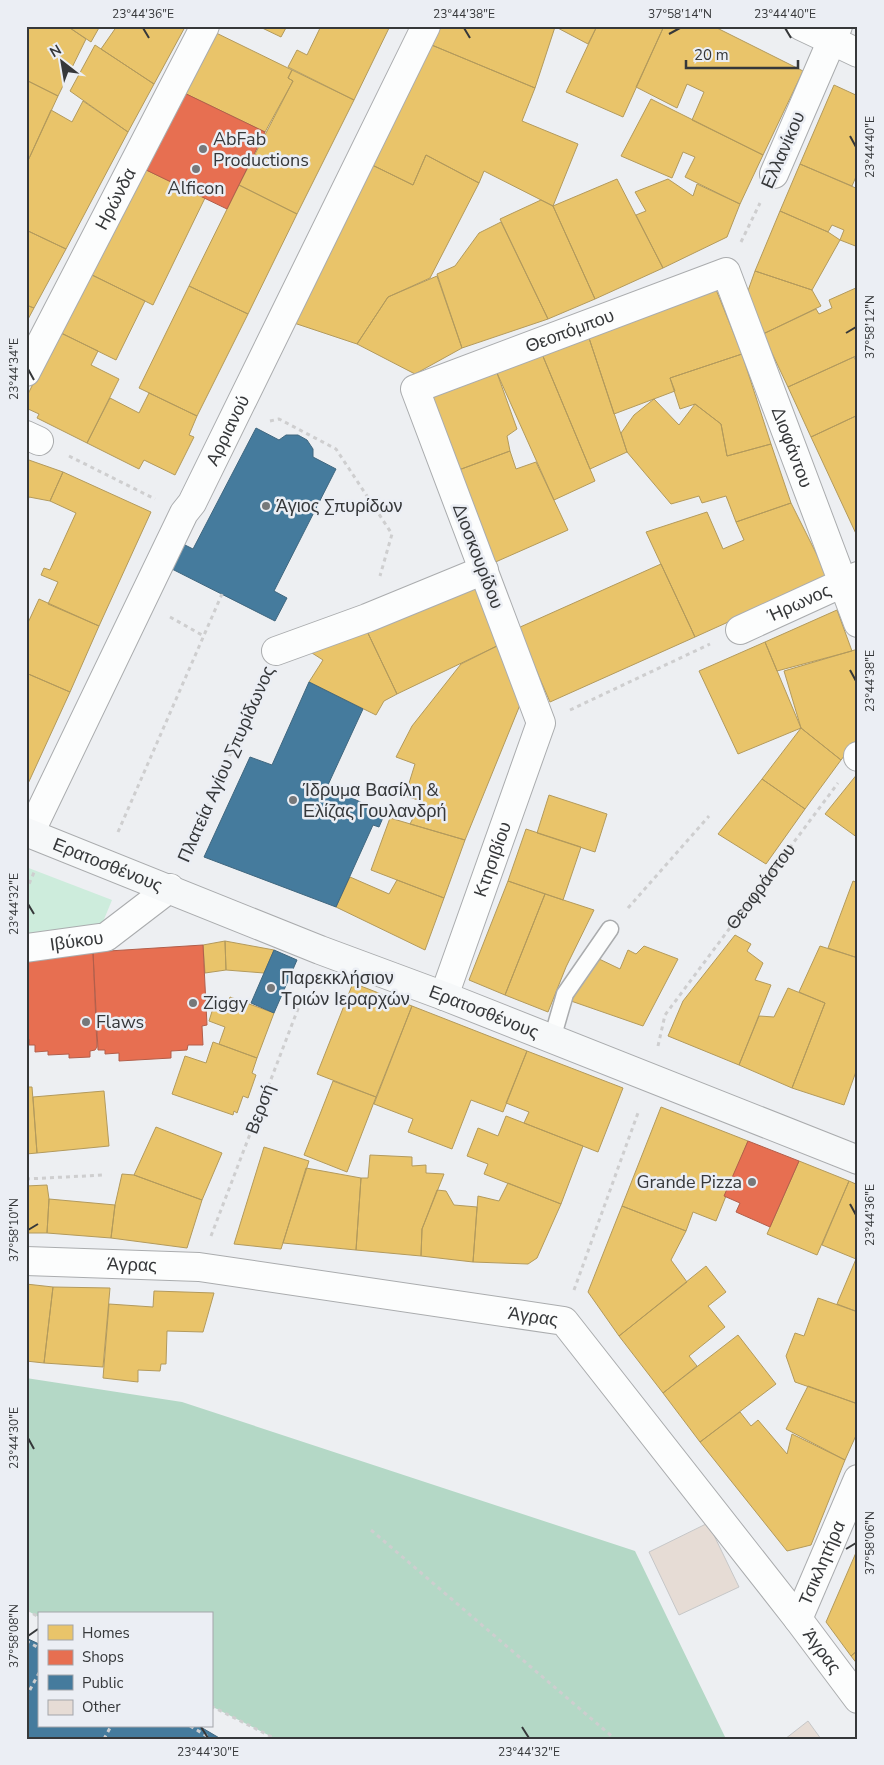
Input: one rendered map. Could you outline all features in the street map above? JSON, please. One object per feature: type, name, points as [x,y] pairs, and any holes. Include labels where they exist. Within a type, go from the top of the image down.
[{"type":"main road","name":"Ερατοσθένους","points":[[28,833],[170,888],[320,950],[444,996],[857,1158]]},
{"type":"street","name":"Ηρώνδα","points":[[26,372],[205,26]]},
{"type":"street","name":"Αρριανού","points":[[28,833],[184,513],[192,503],[426,26]]},
{"type":"street","points":[[801,26],[834,33],[858,53]]},
{"type":"street","name":"Ελλανίκου","points":[[774,174],[834,33]]},
{"type":"street","name":"Θεοπόμπου","points":[[415,389],[726,272]]},
{"type":"street","name":"Διοφάντου","points":[[726,272],[850,579],[858,623]]},
{"type":"street","name":"Διοσκουρίδου","points":[[415,389],[541,723]]},
{"type":"street","name":"Πλατεία Αγίου Σπυρίδωνος","points":[[276,651],[367,618],[484,570]]},
{"type":"street","name":"Ήρωνος","points":[[740,630],[850,579]]},
{"type":"street","name":"Κτησιβίου","points":[[444,996],[541,723]]},
{"type":"street","name":"Ιβύκου","points":[[26,948],[106,937],[170,888]]},
{"type":"street","name":"Άγρας","points":[[26,1261],[199,1267],[564,1321],[798,1619],[858,1699]]},
{"type":"street","name":"Τσικλητήρα","points":[[798,1619],[858,1479]]},
{"type":"lane","points":[[552,1039],[565,994],[610,929]]},
{"type":"path","name":"Ελλανίκου","points":[[726,272],[774,174]]},
{"type":"path","points":[[228,430],[280,419],[336,450],[392,534]]},
{"type":"path","points":[[33,438],[184,513]]},
{"type":"path","points":[[105,862],[222,594]]},
{"type":"path","points":[[541,723],[740,630]]},
{"type":"path","name":"Πλατεία Αγίου Σπυρίδωνος","points":[[170,888],[276,651]]},
{"type":"path","name":"Θεοφράστου","points":[[665,1015],[858,756]]},
{"type":"path","points":[[610,929],[709,816]]},
{"type":"path","name":"Βερσή","points":[[199,1267],[320,950]]},
{"type":"path","points":[[580,1270],[620,1166]]},
{"type":"path","points":[[26,1179],[104,1175]]},
{"type":"path","points":[[371,1530],[614,1739]]},
{"type":"path","points":[[26,1610],[38,1616]]},
{"type":"path","points":[[26,1642],[38,1648]]},
{"type":"path","points":[[26,1697],[38,1675]]},
{"type":"path","points":[[212,1707],[276,1739]]},
{"type":"path","points":[[193,1728],[212,1739]]},
{"type":"green space","points":[[26,867],[112,900],[100,929],[26,942]]},
{"type":"green space","points":[[26,1378],[182,1402],[635,1551],[726,1739],[276,1739],[212,1707],[212,1612],[38,1612],[38,1616],[26,1610]]},
{"type":"building: Homes","points":[[26,26],[67,26],[86,39],[58,96],[26,80]]},
{"type":"building: Homes","points":[[67,26],[100,26],[91,42]]},
{"type":"building: Homes","points":[[117,26],[185,27],[154,84],[101,49]]},
{"type":"building: Homes","points":[[258,26],[287,26],[281,37]]},
{"type":"building: Homes","points":[[321,26],[390,26],[354,100],[288,67],[297,50],[307,55]]},
{"type":"building: Homes","points":[[429,26],[555,27],[535,88],[422,41]]},
{"type":"building: Homes","points":[[554,26],[597,26],[588,44]]},
{"type":"building: Homes","points":[[597,26],[664,26],[623,117],[566,92]]},
{"type":"building: Homes","points":[[664,26],[713,26],[803,71],[763,155],[692,120],[704,92],[687,84],[677,108],[636,87]]},
{"type":"building: Homes","points":[[208,29],[292,70],[288,78],[293,81],[265,132],[178,90]]},
{"type":"building: Homes","points":[[422,41],[535,88],[522,121],[578,144],[553,206],[484,171],[479,183],[426,155],[413,185],[364,161]]},
{"type":"building: Homes","points":[[95,45],[154,84],[128,132],[70,91]]},
{"type":"building: Homes","points":[[292,70],[354,100],[297,214],[239,185],[293,81],[288,78]]},
{"type":"building: Homes","points":[[26,80],[58,96],[26,165]]},
{"type":"building: Homes","points":[[834,85],[858,96],[858,172],[852,186],[800,164]]},
{"type":"building: Homes","points":[[651,99],[763,155],[740,204],[685,177],[695,157],[683,152],[672,178],[621,156]]},
{"type":"building: Homes","points":[[83,101],[128,132],[66,249],[26,230],[26,165],[51,110],[72,122]]},
{"type":"building: Homes","points":[[426,155],[479,183],[430,278],[388,297],[357,344],[294,323],[364,161],[413,185]]},
{"type":"building: Homes","points":[[800,164],[858,189],[858,247],[840,240],[844,230],[832,225],[828,232],[780,211]]},
{"type":"building: Homes","points":[[140,167],[205,198],[153,305],[88,273]]},
{"type":"building: Homes","points":[[617,179],[663,268],[595,299],[553,206]]},
{"type":"building: Homes","points":[[668,179],[693,196],[697,184],[740,204],[727,237],[663,268],[636,215],[646,211],[635,192]]},
{"type":"building: Homes","points":[[239,185],[297,214],[248,314],[189,286]]},
{"type":"building: Homes","points":[[541,200],[553,206],[595,299],[548,319],[500,219]]},
{"type":"building: Homes","points":[[780,211],[828,232],[840,240],[812,290],[755,271]]},
{"type":"building: Homes","points":[[501,222],[548,319],[462,348],[437,274],[455,266],[479,233]]},
{"type":"building: Homes","points":[[26,230],[66,249],[34,308],[26,305]]},
{"type":"building: Homes","points":[[755,271],[812,290],[821,306],[763,334],[744,302]]},
{"type":"building: Homes","points":[[88,273],[145,301],[116,360],[59,332]]},
{"type":"building: Homes","points":[[437,276],[462,348],[415,374],[357,344],[388,297]]},
{"type":"building: Homes","points":[[713,282],[742,354],[670,378],[675,391],[614,414],[588,335]]},
{"type":"building: Homes","points":[[189,286],[248,314],[197,416],[139,388]]},
{"type":"building: Homes","points":[[858,287],[858,355],[788,387],[763,334],[816,309],[819,314],[832,308],[829,300]]},
{"type":"building: Homes","points":[[26,305],[34,308],[26,323]]},
{"type":"building: Homes","points":[[59,332],[98,351],[91,365],[119,379],[87,443],[37,418],[39,414],[26,408],[26,398]]},
{"type":"building: Homes","points":[[588,335],[627,452],[590,469],[542,354]]},
{"type":"building: Homes","points":[[542,354],[595,481],[554,500],[497,373]]},
{"type":"building: Homes","points":[[742,354],[771,444],[727,456],[721,424],[695,404],[680,409],[670,378]]},
{"type":"building: Homes","points":[[854,357],[858,365],[858,415],[811,437],[788,387]]},
{"type":"building: Homes","points":[[497,373],[517,429],[507,436],[510,451],[456,471],[426,398]]},
{"type":"building: Homes","points":[[149,393],[197,416],[189,435],[194,437],[175,475],[144,460],[139,469],[87,443],[110,398],[139,413]]},
{"type":"building: Homes","points":[[654,399],[679,425],[695,404],[721,424],[727,456],[771,444],[791,503],[736,522],[726,496],[702,503],[699,496],[671,504],[627,452],[621,433],[634,415]]},
{"type":"building: Homes","points":[[858,415],[858,538],[811,437]]},
{"type":"building: Homes","points":[[510,451],[516,469],[536,462],[568,530],[491,564],[456,471]]},
{"type":"building: Homes","points":[[26,459],[63,472],[50,501],[29,497],[26,507]]},
{"type":"building: Homes","points":[[63,472],[151,512],[99,626],[48,604],[58,582],[41,575],[44,568],[50,570],[76,513],[50,501]]},
{"type":"building: Homes","points":[[791,503],[828,577],[695,637],[646,532],[707,512],[723,549],[744,540],[736,522]]},
{"type":"building: Homes","points":[[661,564],[695,637],[550,702],[518,628]]},
{"type":"building: Homes","points":[[474,580],[499,645],[397,694],[365,627]]},
{"type":"building: Homes","points":[[39,599],[99,626],[70,692],[26,673],[26,627]]},
{"type":"building: Homes","points":[[837,610],[852,651],[777,671],[765,642]]},
{"type":"building: Homes","points":[[365,627],[397,694],[384,701],[376,715],[309,682],[323,660],[301,646]]},
{"type":"building: Homes","points":[[765,642],[801,728],[738,754],[699,671]]},
{"type":"building: Homes","points":[[499,645],[522,700],[465,840],[410,824],[422,801],[405,796],[415,764],[396,757],[412,726],[461,664]]},
{"type":"building: Homes","points":[[858,649],[858,738],[841,760],[801,728],[784,671]]},
{"type":"building: Homes","points":[[26,673],[70,692],[26,788]]},
{"type":"building: Homes","points":[[801,728],[841,760],[805,809],[762,779]]},
{"type":"building: Homes","points":[[858,773],[858,838],[825,814]]},
{"type":"building: Homes","points":[[762,779],[805,809],[766,864],[718,834]]},
{"type":"building: Homes","points":[[549,795],[607,814],[595,852],[537,833]]},
{"type":"building: Homes","points":[[390,818],[465,840],[444,898],[371,870]]},
{"type":"building: Homes","points":[[526,829],[581,847],[563,900],[508,881]]},
{"type":"building: Homes","points":[[350,877],[389,894],[397,880],[444,898],[425,950],[336,907]]},
{"type":"building: Homes","points":[[508,881],[545,894],[505,995],[469,980]]},
{"type":"building: Homes","points":[[853,881],[858,883],[858,958],[828,948]]},
{"type":"building: Homes","points":[[545,894],[594,910],[566,967],[548,1012],[505,995]]},
{"type":"building: Homes","points":[[735,935],[751,944],[747,951],[763,963],[755,980],[771,985],[739,1065],[668,1036],[683,1001]]},
{"type":"building: Homes","points":[[225,941],[226,970],[205,973],[203,945]]},
{"type":"building: Homes","points":[[225,941],[274,950],[264,973],[226,970]]},
{"type":"building: Homes","points":[[644,946],[678,959],[643,1026],[571,1001],[597,958],[620,969],[628,950],[636,954]]},
{"type":"building: Homes","points":[[820,946],[858,958],[858,1066],[844,1105],[792,1088],[825,1003],[799,992]]},
{"type":"building: Homes","points":[[353,983],[412,1006],[376,1097],[317,1074]]},
{"type":"building: Homes","points":[[788,988],[825,1003],[792,1088],[739,1065],[759,1016],[774,1017]]},
{"type":"building: Homes","points":[[230,997],[274,1013],[257,1058],[219,1044],[225,1027],[209,1021],[214,1005],[226,1009]]},
{"type":"building: Homes","points":[[412,1006],[527,1051],[503,1112],[471,1100],[452,1149],[408,1132],[413,1119],[374,1104]]},
{"type":"building: Homes","points":[[213,1042],[257,1058],[252,1073],[256,1075],[248,1098],[243,1096],[237,1113],[234,1111],[233,1115],[172,1094],[185,1056],[206,1063]]},
{"type":"building: Homes","points":[[527,1051],[623,1088],[598,1152],[524,1123],[529,1112],[506,1103]]},
{"type":"building: Homes","points":[[333,1081],[376,1097],[347,1172],[304,1155]]},
{"type":"building: Homes","points":[[26,1087],[32,1087],[37,1153],[26,1154]]},
{"type":"building: Homes","points":[[104,1091],[109,1146],[37,1153],[33,1097]]},
{"type":"building: Homes","points":[[661,1107],[748,1141],[716,1221],[693,1212],[686,1231],[622,1206]]},
{"type":"building: Homes","points":[[506,1116],[583,1146],[561,1204],[484,1174],[488,1164],[467,1156],[478,1128],[498,1136]]},
{"type":"building: Homes","points":[[156,1127],[222,1153],[202,1200],[134,1175]]},
{"type":"building: Homes","points":[[264,1147],[309,1161],[281,1249],[234,1244]]},
{"type":"building: Homes","points":[[370,1155],[412,1157],[412,1166],[426,1165],[426,1173],[444,1174],[422,1229],[421,1256],[356,1250],[361,1178],[368,1178]]},
{"type":"building: Homes","points":[[799,1161],[849,1181],[817,1255],[767,1234]]},
{"type":"building: Homes","points":[[306,1168],[361,1178],[356,1250],[283,1243]]},
{"type":"building: Homes","points":[[122,1174],[134,1175],[202,1200],[187,1248],[111,1238],[115,1205]]},
{"type":"building: Homes","points":[[849,1181],[858,1185],[858,1312],[837,1304],[856,1259],[822,1245]]},
{"type":"building: Homes","points":[[508,1183],[561,1204],[537,1258],[528,1264],[473,1262],[478,1196],[499,1201]]},
{"type":"building: Homes","points":[[47,1185],[49,1199],[47,1233],[26,1233],[26,1186]]},
{"type":"building: Homes","points":[[437,1190],[446,1191],[454,1205],[477,1207],[473,1262],[421,1256],[422,1229]]},
{"type":"building: Homes","points":[[49,1199],[115,1205],[111,1238],[47,1233]]},
{"type":"building: Homes","points":[[622,1206],[686,1231],[671,1260],[687,1282],[619,1336],[588,1292]]},
{"type":"building: Homes","points":[[706,1266],[726,1292],[708,1306],[725,1327],[689,1356],[697,1366],[663,1393],[619,1336]]},
{"type":"building: Homes","points":[[26,1284],[53,1287],[44,1363],[26,1361]]},
{"type":"building: Homes","points":[[53,1287],[110,1288],[103,1367],[44,1363]]},
{"type":"building: Homes","points":[[154,1291],[214,1293],[203,1332],[167,1331],[166,1364],[161,1364],[160,1371],[138,1370],[138,1382],[103,1378],[109,1304],[153,1307]]},
{"type":"building: Homes","points":[[818,1298],[858,1312],[858,1404],[795,1382],[786,1356],[795,1333],[804,1336]]},
{"type":"building: Homes","points":[[738,1335],[776,1384],[700,1442],[663,1393]]},
{"type":"building: Homes","points":[[808,1386],[858,1404],[858,1431],[845,1460],[786,1429]]},
{"type":"building: Homes","points":[[740,1412],[751,1426],[758,1420],[787,1454],[792,1434],[845,1460],[811,1545],[787,1551],[700,1442]]},
{"type":"building: Homes","points":[[858,1548],[858,1650],[851,1656],[826,1622]]},
{"type":"building: Homes","points":[[858,1650],[858,1665],[851,1656]]},
{"type":"building: Shops","name":"AbFab Productions","points":[[178,90],[265,132],[227,209],[140,167]]},
{"type":"building: Shops","points":[[203,945],[207,1025],[202,1026],[203,1045],[188,1045],[187,1050],[171,1051],[171,1058],[119,1061],[119,1053],[105,1054],[105,1050],[98,1050],[93,952]]},
{"type":"building: Shops","points":[[93,952],[97,1047],[95,1050],[90,1051],[90,1057],[69,1058],[69,1054],[48,1055],[48,1051],[35,1052],[35,1045],[29,1045],[29,1039],[27,1039],[26,959]]},
{"type":"building: Shops","points":[[748,1141],[799,1161],[770,1227],[736,1212],[740,1203],[724,1196]]},
{"type":"building: Public","name":"Άγιος Σπυρίδων","points":[[256,428],[279,440],[286,435],[298,435],[307,440],[313,449],[313,457],[336,469],[274,591],[287,598],[275,621],[168,567],[181,543],[193,549]]},
{"type":"building: Public","name":"Ίδρυμα Βασίλη & Ελίζας Γουλανδρή","points":[[309,682],[363,709],[327,787],[385,813],[379,827],[373,825],[336,907],[204,857],[250,757],[272,765]]},
{"type":"building: Public","name":"Παρεκκλήσιον Τριών Ιεραρχών","points":[[274,950],[297,960],[274,1013],[251,1003]]},
{"type":"building: Public","points":[[26,1638],[38,1644],[38,1728],[202,1728],[221,1739],[26,1739]]},
{"type":"building: Other","points":[[708,1523],[739,1587],[679,1615],[649,1552]]},
{"type":"building: Other","points":[[808,1721],[821,1739],[785,1739]]},
{"type":"place","name":"AbFab Productions","points":[[203,149]]},
{"type":"place","name":"Alficon","points":[[196,169]]},
{"type":"place","name":"Άγιος Σπυρίδων","points":[[266,506]]},
{"type":"place","name":"Ίδρυμα Βασίλη & Ελίζας Γουλανδρή","points":[[293,800]]},
{"type":"place","name":"Παρεκκλήσιον Τριών Ιεραρχών","points":[[271,988]]},
{"type":"place","name":"Ziggy","points":[[193,1003]]},
{"type":"place","name":"Flaws","points":[[86,1022]]},
{"type":"place","name":"Grande Pizza","points":[[752,1182]]}]
